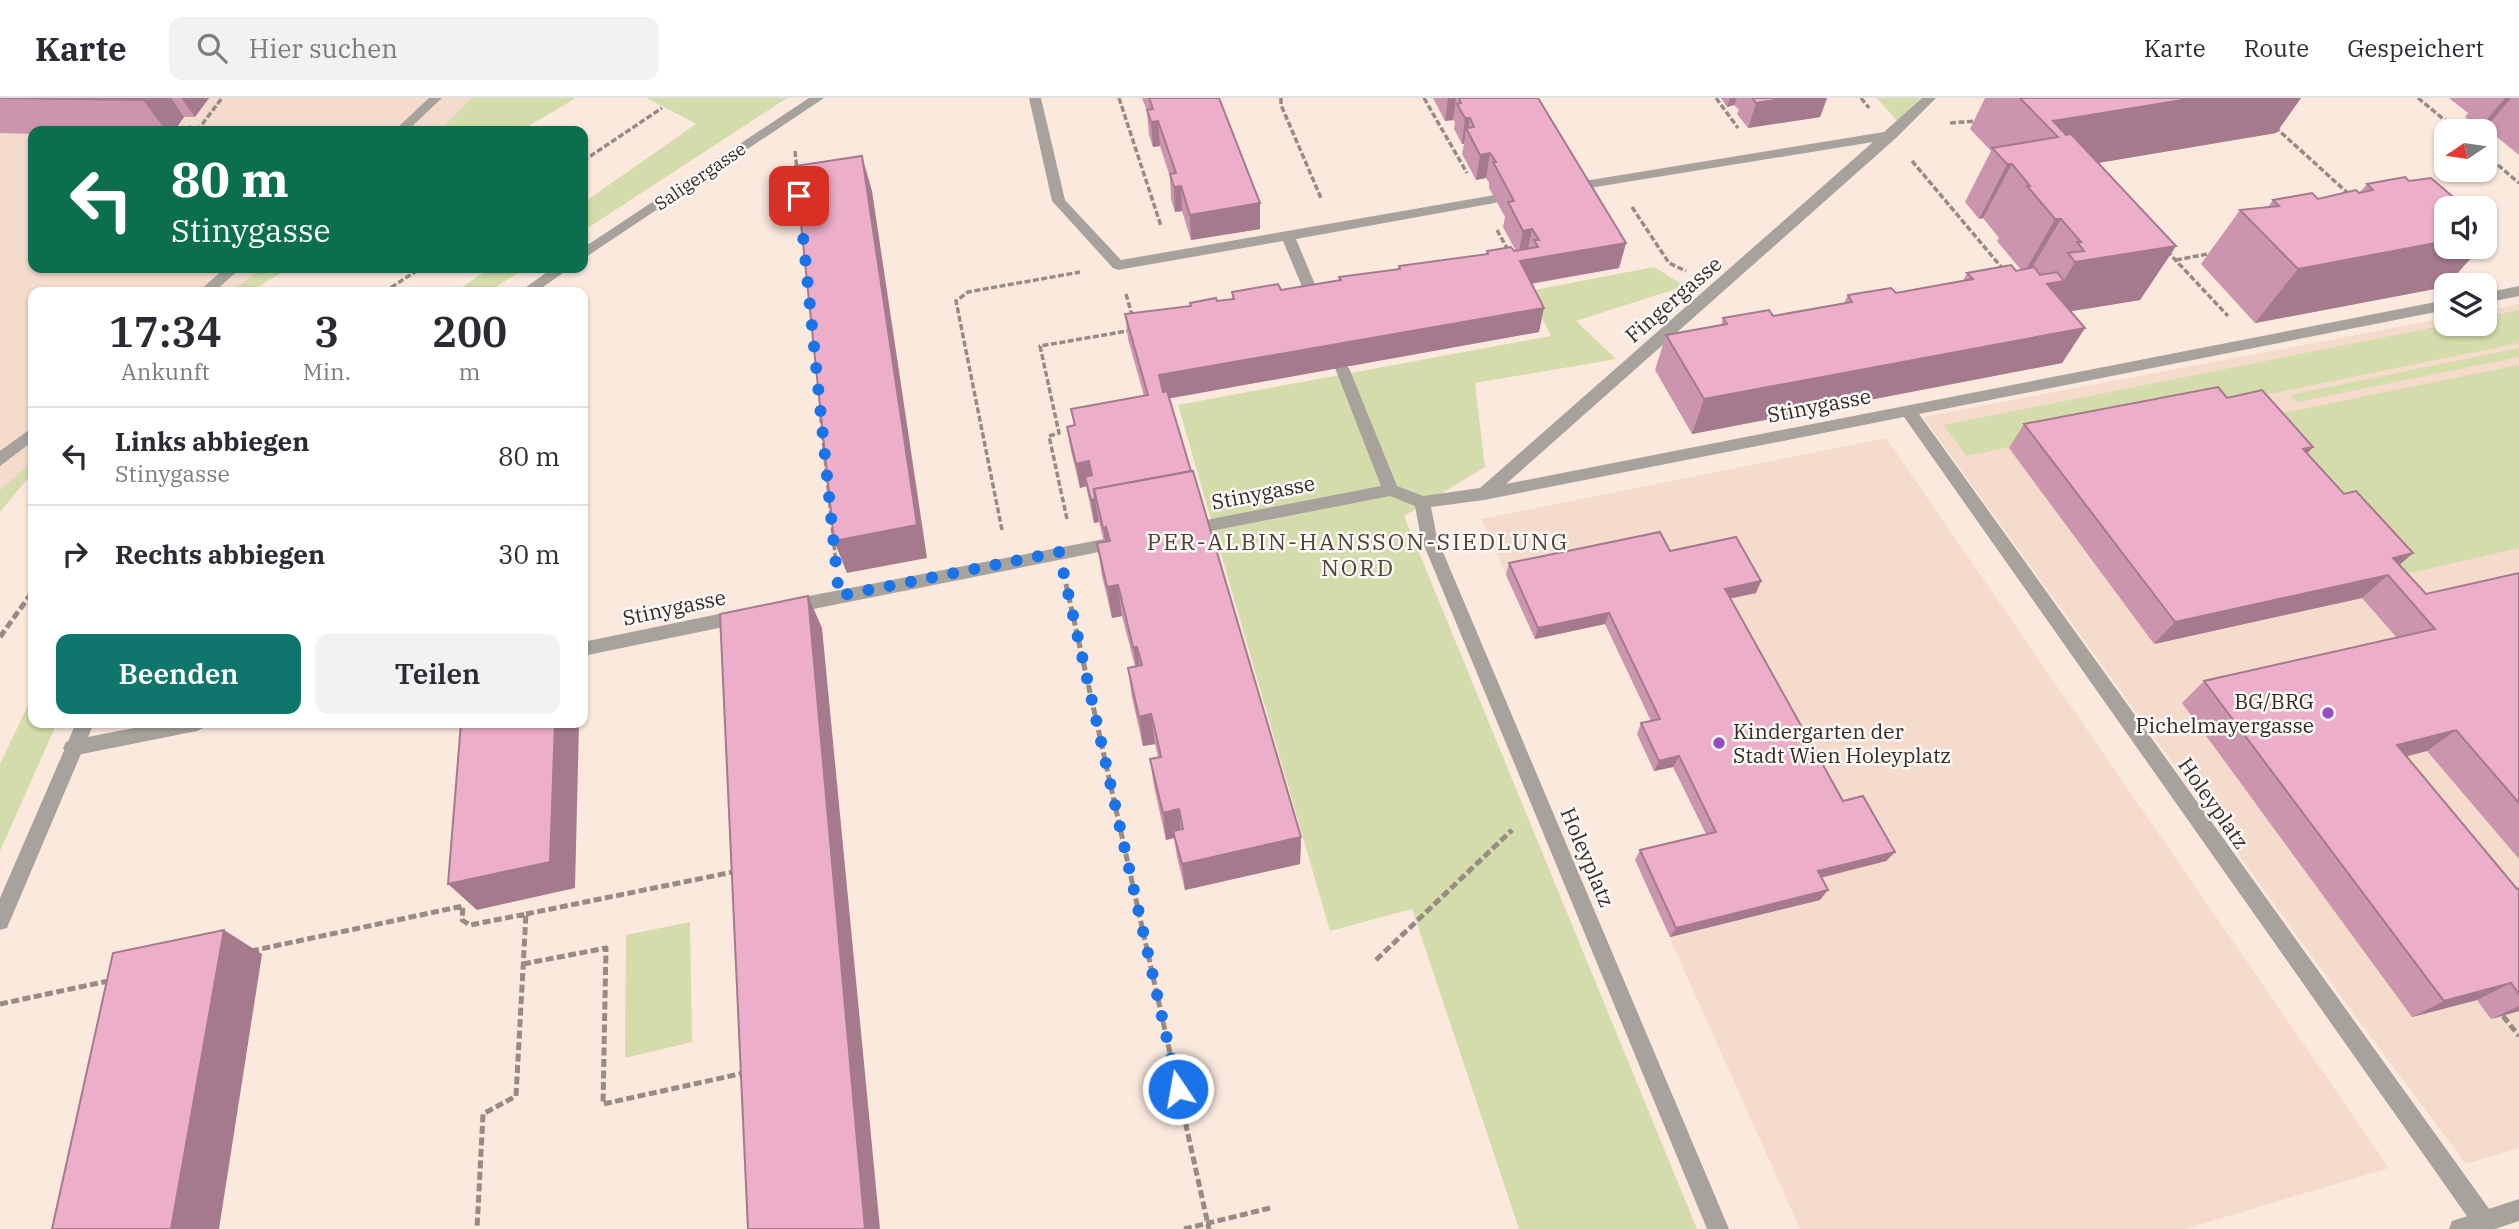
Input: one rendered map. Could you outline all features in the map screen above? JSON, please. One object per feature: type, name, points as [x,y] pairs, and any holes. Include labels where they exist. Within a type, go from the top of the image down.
[{"type":"street","points":[[405,126],[436,98]]},
{"type":"street","name":"Saligergasse","points":[[588,251],[818,98]]},
{"type":"street","points":[[1035,98],[1059,201],[1118,265],[1489,200]]},
{"type":"street","name":"Fingergasse","points":[[1483,494],[1930,98]]},
{"type":"street","points":[[1571,187],[1891,135]]},
{"type":"street","points":[[1288,236],[1317,308]]},
{"type":"street","points":[[211,287],[228,273]]},
{"type":"street","points":[[534,287],[555,273]]},
{"type":"street","points":[[2497,296],[2519,291]]},
{"type":"street","name":"Stinygasse","points":[[1201,527],[1391,490],[1422,502],[1483,494],[2434,307]]},
{"type":"street","points":[[1342,368],[1391,490]]},
{"type":"street","name":"Holeyplatz","points":[[1908,411],[2484,1221]]},
{"type":"street","points":[[0,460],[28,437]]},
{"type":"street","name":"Holeyplatz","points":[[1422,502],[1429,538],[1718,1229]]},
{"type":"street","name":"Stinygasse","points":[[588,648],[1104,545]]},
{"type":"street","points":[[0,921],[82,728]]},
{"type":"street","points":[[72,748],[172,728]]},
{"type":"street","points":[[2460,1229],[2519,1210]]},
{"type":"path","points":[[201,126],[222,98]]},
{"type":"path","points":[[1119,98],[1171,257]]},
{"type":"path","points":[[1281,98],[1281,105],[1334,228]]},
{"type":"path","points":[[1424,98],[1489,200],[1510,254]]},
{"type":"path","points":[[1861,98],[2004,270]]},
{"type":"path","points":[[2418,98],[2443,119]]},
{"type":"path","points":[[588,158],[662,108]]},
{"type":"path","points":[[792,116],[797,171]]},
{"type":"path","points":[[1906,121],[1961,124],[1987,120]]},
{"type":"path","points":[[2272,125],[2352,196]]},
{"type":"path","points":[[2497,164],[2519,183]]},
{"type":"path","points":[[1614,180],[1669,263],[1719,286]]},
{"type":"path","points":[[2160,242],[2252,343]]},
{"type":"path","points":[[2176,260],[2217,253]]},
{"type":"path","points":[[1002,526],[956,301],[968,292],[1118,265]]},
{"type":"path","points":[[392,287],[413,273]]},
{"type":"path","points":[[1137,330],[1040,346],[1059,433],[1049,436],[1067,551],[1209,1226]]},
{"type":"path","points":[[820,404],[839,596]]},
{"type":"path","points":[[0,637],[28,598]]},
{"type":"path","points":[[1376,960],[1541,803]]},
{"type":"path","points":[[740,857],[741,884]]},
{"type":"path","points":[[464,892],[461,920],[470,925],[740,870]]},
{"type":"path","points":[[240,953],[463,906]]},
{"type":"path","points":[[477,1229],[483,1114],[516,1096],[526,914]]},
{"type":"path","points":[[523,964],[606,948],[603,1104],[749,1072],[750,1086]]},
{"type":"path","points":[[0,1004],[126,977]]},
{"type":"path","points":[[2503,1016],[2519,1036]]},
{"type":"path","points":[[1184,1229],[1209,1226],[1270,1208]]},
{"type":"shaded area","points":[[0,98],[472,98],[444,126],[28,126],[28,273],[256,273],[237,287],[28,287],[28,465],[0,490]]},
{"type":"shaded area","name":"BG/BRG Pichelmayergasse","points":[[2519,304],[2519,1148],[2466,1164],[2350,1009],[1923,417],[2434,320],[2434,336],[2497,336],[2497,309]]},
{"type":"shaded area","points":[[1886,438],[2389,1168],[2185,1229],[1800,1229],[1635,860],[1709,841],[1674,767],[1654,771],[1637,734],[1655,729],[1605,624],[1535,639],[1481,519]]},
{"type":"green space","points":[[472,98],[576,98],[528,126],[444,126]]},
{"type":"green space","points":[[647,98],[787,98],[588,228],[588,200],[696,124]]},
{"type":"green space","points":[[1877,98],[1921,98],[1897,121]]},
{"type":"green space","points":[[1654,267],[1685,286],[1576,321],[1616,359],[1475,383],[1485,467],[1404,516],[1697,1229],[1519,1229],[1412,909],[1330,931],[1178,405],[1551,336],[1529,291]]},
{"type":"green space","points":[[256,273],[281,273],[258,287],[237,287]]},
{"type":"green space","points":[[483,273],[518,273],[496,287],[462,287]]},
{"type":"green space","points":[[2519,310],[2519,343],[1966,456],[1944,425],[2434,327],[2434,336],[2497,336],[2497,315]]},
{"type":"green space","points":[[2519,348],[2519,357],[2297,402],[2290,395]]},
{"type":"green space","points":[[2519,365],[2519,548],[2406,574],[2263,417]]},
{"type":"green space","points":[[28,465],[28,478],[0,512],[0,490]]},
{"type":"green space","points":[[28,705],[28,728],[55,728],[0,851],[0,764]]},
{"type":"green space","points":[[690,922],[692,1042],[625,1058],[626,935]]},
{"type":"building","points":[[1,98],[145,98],[143,100]]},
{"type":"building","points":[[1149,98],[1219,98],[1260,203],[1190,215],[1181,186],[1174,187],[1170,174],[1176,173],[1158,121],[1151,122],[1147,110],[1153,109]]},
{"type":"building","points":[[1459,98],[1538,98],[1626,243],[1520,261],[1544,308],[1159,375],[1163,392],[1167,391],[1191,471],[1094,489],[1095,499],[1091,500],[1085,477],[1092,475],[1089,461],[1076,464],[1067,427],[1075,425],[1071,409],[1148,395],[1125,314],[1191,306],[1190,303],[1216,298],[1217,301],[1234,299],[1232,292],[1278,284],[1281,290],[1341,280],[1339,277],[1400,269],[1399,266],[1488,254],[1487,251],[1511,247],[1514,251],[1538,247],[1534,240],[1539,240],[1532,229],[1523,231],[1508,202],[1514,201],[1493,162],[1496,162],[1490,153],[1480,155],[1466,128],[1474,127],[1470,118],[1465,118],[1457,104],[1461,103]]},
{"type":"building","points":[[1752,98],[1788,98],[1756,103]]},
{"type":"building","points":[[2020,98],[2195,98],[2053,121],[2066,135],[2071,134],[2176,246],[2075,262],[2068,253],[2084,251],[2077,242],[2081,242],[2061,219],[2055,219],[2012,164],[2007,164],[1992,148],[2058,137]]},
{"type":"building","points":[[862,156],[917,525],[834,541],[795,166]]},
{"type":"building","points":[[2405,177],[2409,181],[2431,178],[2452,196],[2434,196],[2434,243],[2298,269],[2240,210],[2279,206],[2273,200],[2312,193],[2318,199],[2356,190],[2359,193],[2373,190],[2367,184]]},
{"type":"building","points":[[2011,265],[2016,271],[2034,267],[2040,275],[2057,272],[2064,281],[2047,284],[2085,328],[1704,399],[1666,335],[1727,324],[1723,318],[1769,310],[1773,316],[1852,302],[1848,295],[1891,288],[1896,293],[1973,279],[1967,273]]},
{"type":"building","points":[[2218,387],[2227,398],[2262,390],[2313,447],[2303,449],[2344,494],[2356,491],[2413,553],[2393,558],[2426,594],[2519,573],[2519,803],[2456,730],[2397,745],[2517,889],[2519,888],[2519,994],[2511,983],[2444,1001],[2204,681],[2435,629],[2388,575],[2175,622],[2024,424]]},
{"type":"building","points":[[1193,471],[1301,837],[1182,864],[1173,831],[1183,829],[1179,809],[1163,813],[1150,759],[1161,757],[1156,734],[1151,714],[1139,717],[1128,668],[1142,665],[1137,647],[1133,647],[1118,585],[1107,587],[1097,543],[1110,541],[1106,527],[1103,528],[1094,489]]},
{"type":"building","name":"Kindergarten der Stadt Wien Holeyplatz","points":[[1660,532],[1670,551],[1736,537],[1761,581],[1725,589],[1843,801],[1863,796],[1895,852],[1818,871],[1828,890],[1676,928],[1640,850],[1716,832],[1679,756],[1659,761],[1641,723],[1660,719],[1609,613],[1538,628],[1509,563]]},
{"type":"building","points":[[808,596],[865,1229],[748,1229],[720,614]]},
{"type":"building","points":[[461,728],[555,728],[550,862],[448,884]]},
{"type":"building","points":[[224,930],[171,1229],[52,1229],[113,953]]},
{"type":"place","name":"BG/BRG Pichelmayergasse","points":[[2328,713]]},
{"type":"place","name":"Kindergarten der Stadt Wien Holeyplatz","points":[[1719,743]]},
{"type":"district","name":"PER-ALBIN-HANSSON-SIEDLUNG NORD","points":[[1358,554]]},
{"type":"route","points":[[799,196],[839,596],[1059,552],[1178,1089]]}]
